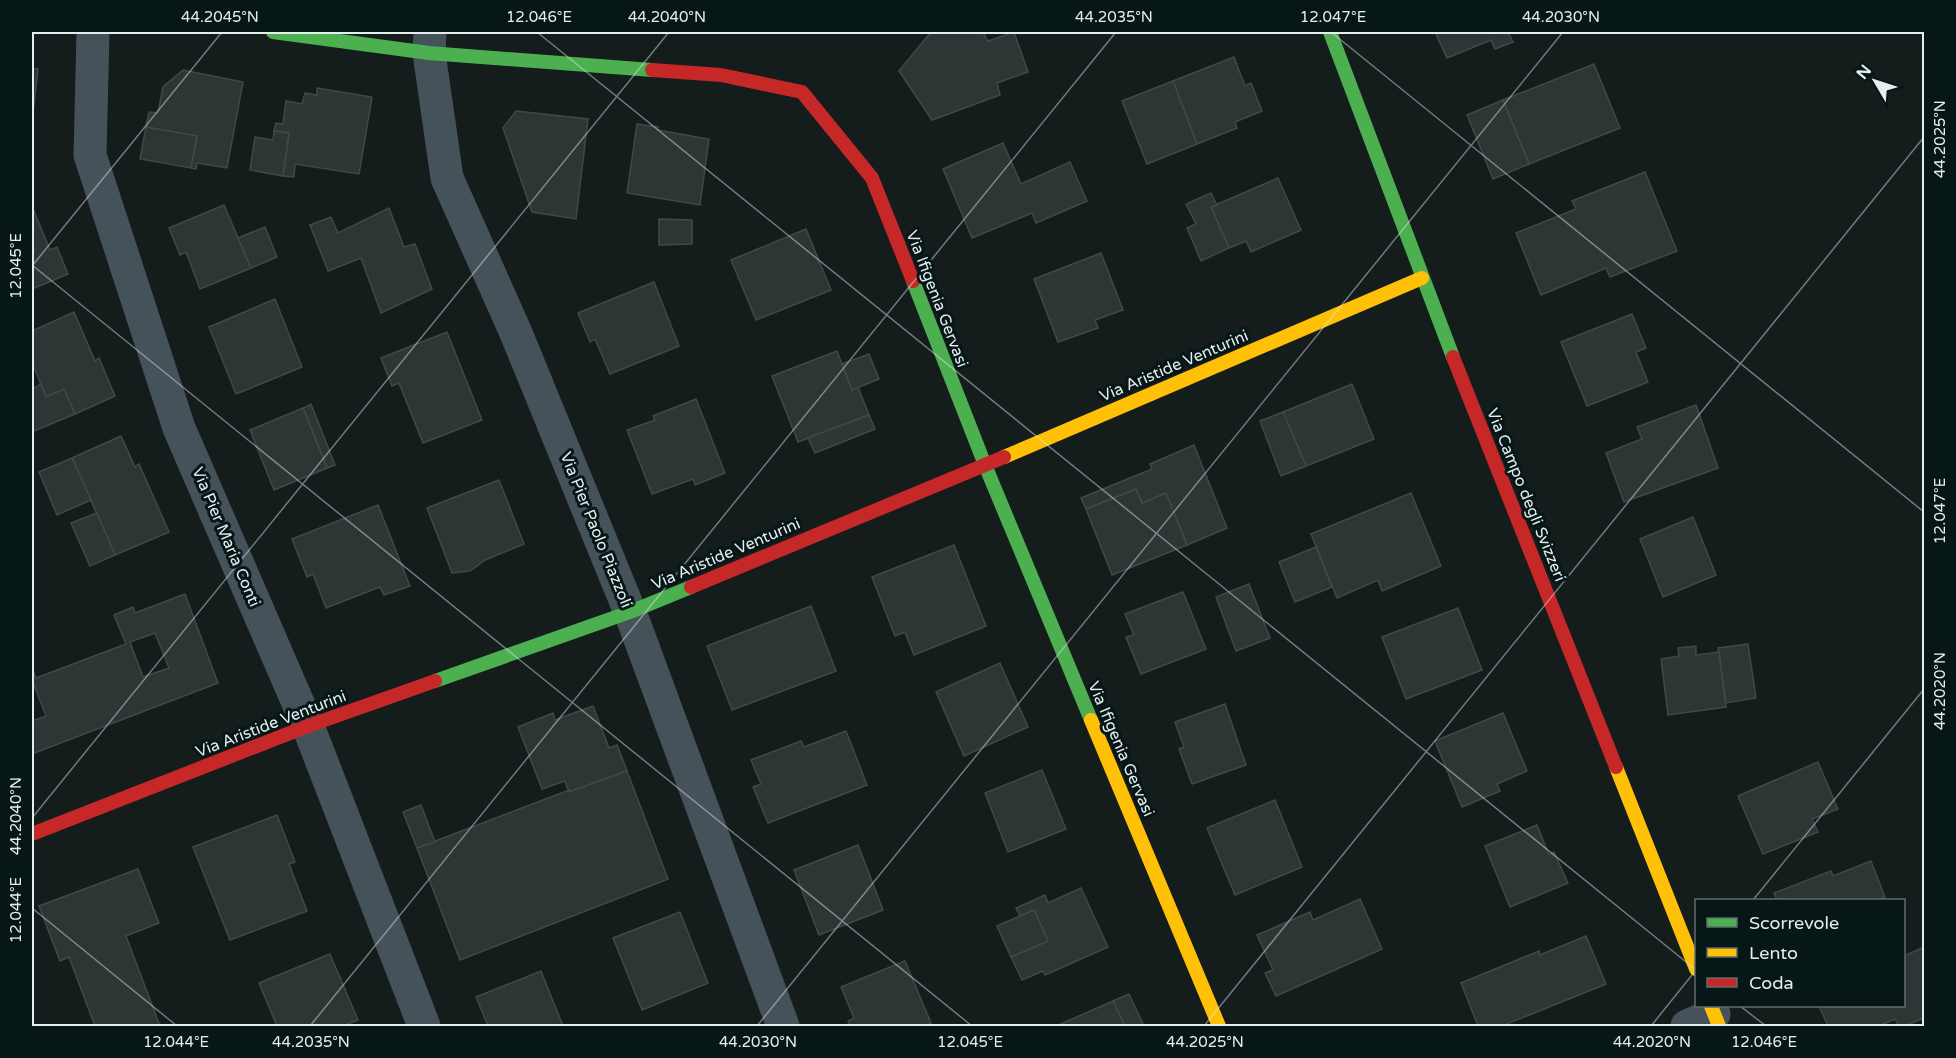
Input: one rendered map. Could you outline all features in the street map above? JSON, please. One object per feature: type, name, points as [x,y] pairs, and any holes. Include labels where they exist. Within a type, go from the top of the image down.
[{"type":"street","name":"Via Pier Maria Conti","points":[[93,32],[90,155],[178,428],[308,726],[424,1026]]},
{"type":"street","name":"Via Ifigenia Gervasi","points":[[273,32],[429,42],[721,75],[802,92],[872,178],[985,465],[1219,1026]]},
{"type":"street","name":"Via Campo degli Svizzeri","points":[[1330,32],[1422,278],[1695,966]]},
{"type":"street","name":"Via Pier Paolo Piazzoli","points":[[429,42],[447,178],[516,333],[630,612],[772,1002],[783,1026]]},
{"type":"street","name":"Via Aristide Venturini","points":[[32,834],[308,726],[630,612],[985,465],[1422,278]]},
{"type":"building","points":[[931,32],[987,32],[984,35],[988,41],[1014,32],[1028,72],[997,83],[1000,95],[932,120],[899,71]]},
{"type":"building","points":[[1435,32],[1508,32],[1513,42],[1495,49],[1491,40],[1447,58]]},
{"type":"building","points":[[1234,57],[1245,86],[1251,83],[1262,111],[1235,122],[1237,128],[1197,144],[1173,81]]},
{"type":"building","points":[[1594,64],[1620,128],[1529,164],[1503,100]]},
{"type":"building","points":[[32,68],[38,69],[32,122]]},
{"type":"building","points":[[183,70],[243,82],[227,168],[197,163],[196,169],[191,168],[197,136],[146,127],[149,112],[158,113],[163,87]]},
{"type":"building","points":[[1173,81],[1197,144],[1147,164],[1122,101]]},
{"type":"building","points":[[317,88],[372,97],[359,174],[295,164],[294,177],[283,176],[289,133],[274,131],[276,123],[283,124],[286,101],[302,104],[305,93],[317,95]]},
{"type":"building","points":[[1503,100],[1529,164],[1493,179],[1467,115]]},
{"type":"building","points":[[516,111],[588,119],[576,219],[532,212],[503,128]]},
{"type":"building","points":[[637,124],[709,139],[700,205],[627,193]]},
{"type":"building","points":[[146,127],[197,136],[191,168],[140,159]]},
{"type":"building","points":[[274,131],[289,133],[283,176],[250,170],[255,137],[273,140]]},
{"type":"building","points":[[1003,143],[1021,184],[1070,162],[1087,201],[1036,223],[1032,213],[972,238],[943,169]]},
{"type":"building","points":[[1645,172],[1677,251],[1610,277],[1606,268],[1541,295],[1516,233],[1576,209],[1572,201]]},
{"type":"building","points":[[1278,178],[1301,230],[1251,252],[1246,241],[1229,248],[1211,207]]},
{"type":"building","points":[[1211,193],[1217,205],[1211,207],[1229,248],[1201,261],[1187,228],[1196,224],[1186,204]]},
{"type":"building","points":[[224,205],[251,268],[200,289],[186,252],[180,255],[169,228]]},
{"type":"building","points":[[389,208],[404,247],[415,244],[432,289],[381,313],[361,258],[328,271],[310,225],[331,217],[338,233]]},
{"type":"building","points":[[34,211],[50,250],[57,247],[68,274],[32,289],[32,212]]},
{"type":"building","points":[[659,219],[692,220],[692,244],[659,245]]},
{"type":"building","points":[[265,227],[277,257],[251,268],[238,238]]},
{"type":"building","points":[[806,229],[831,290],[756,320],[731,260]]},
{"type":"building","points":[[1101,253],[1123,310],[1095,320],[1098,328],[1058,342],[1034,279]]},
{"type":"building","points":[[654,282],[679,346],[610,374],[595,339],[590,342],[578,313]]},
{"type":"building","points":[[275,299],[302,367],[236,394],[209,327]]},
{"type":"building","points":[[74,312],[95,361],[99,358],[115,396],[75,414],[64,389],[46,397],[32,362],[32,331]]},
{"type":"building","points":[[1632,314],[1646,348],[1636,352],[1648,382],[1587,406],[1561,342]]},
{"type":"building","points":[[447,332],[482,420],[423,443],[399,383],[392,386],[381,358]]},
{"type":"building","points":[[837,351],[852,390],[858,387],[869,415],[798,442],[772,376]]},
{"type":"building","points":[[869,354],[879,379],[852,390],[842,364]]},
{"type":"building","points":[[41,384],[46,397],[64,389],[75,414],[34,431],[32,389]]},
{"type":"building","points":[[1352,384],[1374,439],[1306,466],[1283,412]]},
{"type":"building","points":[[696,399],[725,473],[695,485],[693,479],[652,494],[627,430],[655,420],[653,416]]},
{"type":"building","points":[[311,404],[335,465],[327,468],[303,408]]},
{"type":"building","points":[[1696,405],[1718,468],[1624,502],[1606,453],[1642,439],[1637,427]]},
{"type":"building","points":[[303,408],[327,468],[274,490],[250,430]]},
{"type":"building","points":[[1283,412],[1306,466],[1281,476],[1260,421]]},
{"type":"building","points":[[869,415],[875,429],[815,453],[808,438]]},
{"type":"building","points":[[121,436],[135,467],[139,464],[169,532],[115,555],[72,458]]},
{"type":"building","points":[[1194,445],[1227,528],[1187,545],[1166,493],[1142,503],[1136,489],[1086,509],[1081,498],[1152,469],[1150,464]]},
{"type":"building","points":[[72,458],[91,500],[57,515],[39,472]]},
{"type":"building","points":[[499,480],[524,544],[485,560],[470,571],[452,573],[427,508]]},
{"type":"building","points":[[1136,489],[1142,503],[1166,493],[1187,545],[1112,575],[1086,509]]},
{"type":"building","points":[[1411,493],[1441,566],[1382,591],[1378,580],[1337,598],[1311,534]]},
{"type":"building","points":[[378,505],[410,586],[384,595],[380,587],[326,608],[313,574],[307,577],[292,539]]},
{"type":"building","points":[[97,513],[115,555],[90,566],[71,523]]},
{"type":"building","points":[[1693,517],[1716,575],[1663,597],[1640,539]]},
{"type":"building","points":[[954,545],[986,626],[914,655],[905,632],[895,636],[872,577]]},
{"type":"building","points":[[1316,547],[1332,587],[1295,602],[1279,562]]},
{"type":"building","points":[[1249,584],[1270,638],[1236,651],[1216,597]]},
{"type":"building","points":[[1183,592],[1206,649],[1141,674],[1126,637],[1134,635],[1125,614]]},
{"type":"building","points":[[185,594],[218,683],[32,754],[32,721],[46,716],[34,685],[32,686],[32,668],[36,678],[126,644],[114,615],[133,607],[135,613]],"holes":[[[155,633],[169,668],[143,677],[130,642]]]},
{"type":"building","points":[[811,606],[836,671],[732,710],[707,646]]},
{"type":"building","points":[[1458,608],[1482,670],[1406,699],[1382,637]]},
{"type":"building","points":[[1748,644],[1756,698],[1726,703],[1718,648]]},
{"type":"building","points":[[1696,646],[1696,655],[1719,652],[1726,707],[1668,715],[1661,659],[1679,656],[1678,648]]},
{"type":"building","points":[[1000,663],[1028,727],[964,756],[936,692]]},
{"type":"building","points":[[1225,704],[1246,765],[1192,784],[1179,749],[1184,747],[1175,722]]},
{"type":"building","points":[[593,706],[609,748],[617,745],[627,771],[569,792],[565,781],[542,789],[518,727],[553,713],[555,720]]},
{"type":"building","points":[[1503,713],[1527,771],[1497,784],[1500,791],[1462,807],[1435,741]]},
{"type":"building","points":[[846,731],[867,785],[768,823],[753,787],[761,784],[751,760],[801,741],[804,747]]},
{"type":"building","points":[[1818,762],[1838,809],[1812,819],[1818,832],[1763,854],[1738,796]]},
{"type":"building","points":[[1042,770],[1066,829],[1008,852],[985,793]]},
{"type":"building","points":[[627,771],[668,879],[460,960],[417,848],[569,790],[569,792]]},
{"type":"building","points":[[1275,800],[1302,867],[1235,895],[1207,828]]},
{"type":"building","points":[[421,805],[435,842],[417,848],[403,812]]},
{"type":"building","points":[[277,815],[295,862],[289,864],[307,911],[230,940],[193,847]]},
{"type":"building","points":[[1537,825],[1549,855],[1554,852],[1568,883],[1510,907],[1485,846]]},
{"type":"building","points":[[858,845],[883,910],[819,935],[794,870]]},
{"type":"building","points":[[1871,861],[1885,897],[1880,899],[1777,899],[1774,893],[1831,871],[1833,876]]},
{"type":"building","points":[[138,869],[159,923],[126,936],[160,1026],[95,1026],[69,957],[60,961],[39,906]]},
{"type":"building","points":[[1081,888],[1108,947],[1045,975],[1043,971],[1022,980],[1011,957],[1048,941],[1034,910],[1020,916],[1016,908],[1045,895],[1048,903]]},
{"type":"building","points":[[1360,899],[1382,949],[1276,996],[1265,973],[1273,970],[1257,935],[1310,912],[1313,920]]},
{"type":"building","points":[[1034,910],[1048,941],[1011,957],[997,926]]},
{"type":"building","points":[[680,912],[708,983],[642,1010],[613,938]]},
{"type":"building","points":[[1586,936],[1606,984],[1502,1026],[1478,1026],[1461,983],[1539,951],[1540,955]]},
{"type":"building","points":[[1924,947],[1924,1018],[1905,1026],[1899,1026],[1895,1019],[1879,1026],[1828,1026],[1819,1007],[1905,1007],[1905,956]]},
{"type":"building","points":[[330,954],[358,1020],[342,1026],[277,1026],[259,983]]},
{"type":"building","points":[[905,961],[931,1023],[923,1026],[850,1026],[848,1021],[854,1018],[841,987]]},
{"type":"building","points":[[541,971],[563,1026],[488,1026],[476,997]]},
{"type":"building","points":[[1129,994],[1144,1026],[1125,1026],[1113,1001]]},
{"type":"building","points":[[1113,1001],[1125,1026],[1056,1026]]},
{"type":"traffic: fast","points":[[273,32],[429,53],[652,70]]},
{"type":"traffic: fast","points":[[1330,32],[1453,357]]},
{"type":"traffic: fast","points":[[913,281],[985,465],[1091,720]]},
{"type":"traffic: fast","points":[[435,681],[630,612],[691,587]]},
{"type":"traffic: slow","points":[[1004,457],[1422,278]]},
{"type":"traffic: slow","points":[[1091,720],[1219,1026]]},
{"type":"traffic: slow","points":[[1616,767],[1695,966]]},
{"type":"traffic: slow","points":[[1711,1007],[1719,1026]]},
{"type":"traffic: jam","points":[[652,70],[721,75],[802,92],[872,178],[913,281]]},
{"type":"traffic: jam","points":[[1453,357],[1616,767]]},
{"type":"traffic: jam","points":[[691,587],[1004,457]]},
{"type":"traffic: jam","points":[[32,834],[308,726],[435,681]]}]
